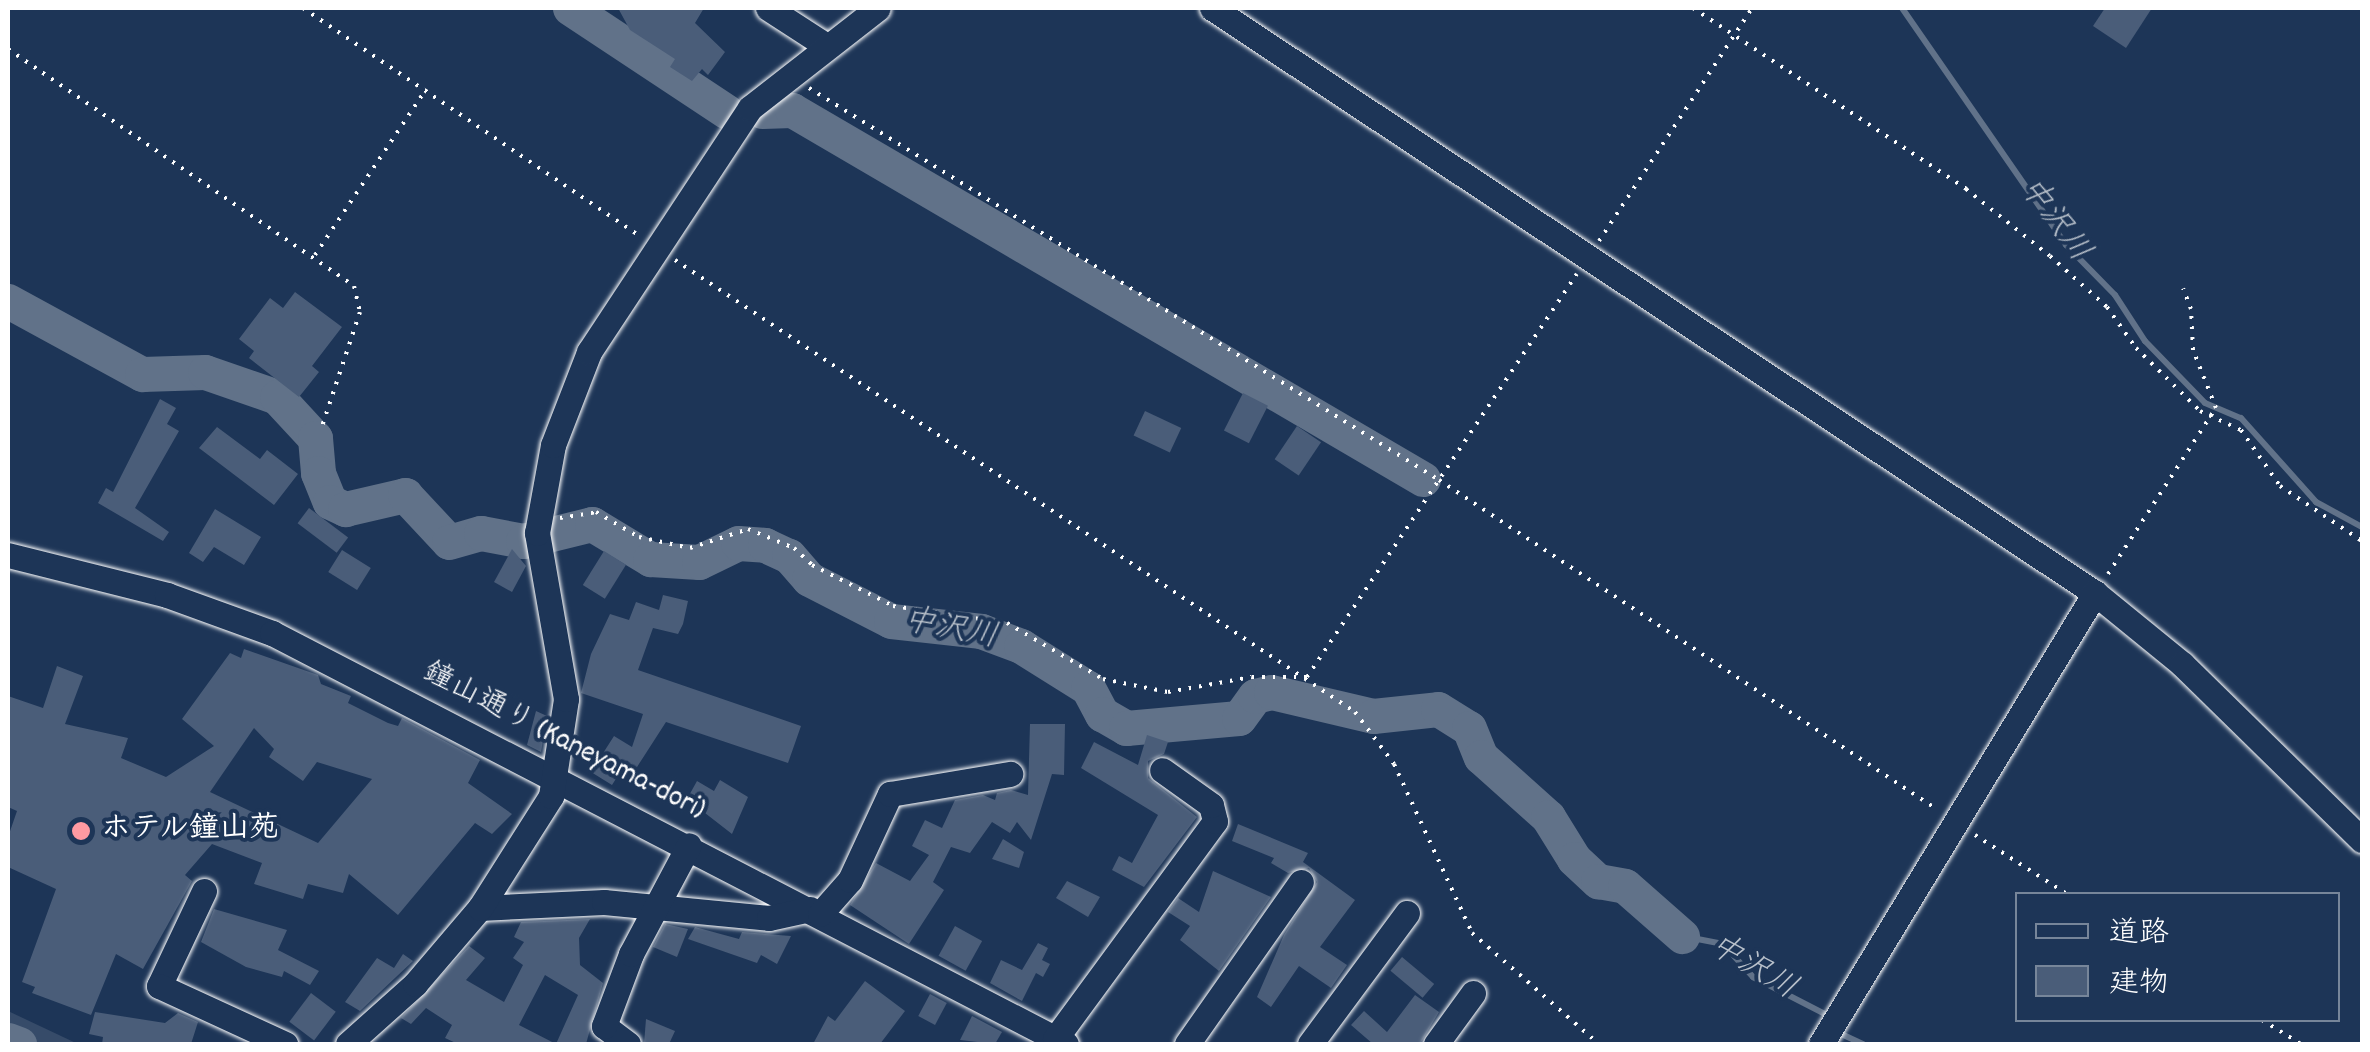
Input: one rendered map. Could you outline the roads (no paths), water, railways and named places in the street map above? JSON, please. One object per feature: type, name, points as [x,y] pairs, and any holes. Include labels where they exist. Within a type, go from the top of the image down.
[{"type":"street","points":[[768,8],[825,45]]},
{"type":"street","points":[[348,1044],[415,984],[480,908],[551,796],[566,699],[539,523],[553,445],[589,352],[750,108],[825,45],[878,8]]},
{"type":"street","points":[[1212,8],[2095,593],[2182,664],[2362,840]]},
{"type":"street","name":"鐘山通り (Kaneyama-dori)","points":[[8,554],[229,615],[557,776],[1061,1042]]},
{"type":"street","points":[[1822,1044],[2095,593]]},
{"type":"street","points":[[1061,1042],[1215,821],[1211,805],[1162,770]]},
{"type":"street","points":[[480,908],[604,902],[769,918],[815,912],[850,880],[890,794],[1010,774]]},
{"type":"street","points":[[628,1044],[604,1026],[653,908],[689,845]]},
{"type":"street","points":[[1186,1044],[1300,882]]},
{"type":"street","points":[[204,892],[159,986],[285,1044]]},
{"type":"street","points":[[1310,1044],[1407,914]]},
{"type":"street","points":[[1436,1044],[1473,993]]},
{"type":"waterway","name":"中沢川","points":[[570,8],[727,112]]},
{"type":"waterway","name":"中沢川","points":[[1902,8],[2066,245],[2115,295],[2145,341],[2205,403],[2241,418],[2316,502],[2362,527]]},
{"type":"waterway","name":"中沢川","points":[[762,111],[792,110],[1423,479]]},
{"type":"waterway","name":"中沢川","points":[[8,301],[142,374],[205,372],[277,397],[315,438],[318,473],[330,502],[345,509],[405,495],[449,542],[481,533],[523,541],[592,524],[650,559],[699,562],[738,543],[765,545],[789,556],[809,579],[891,621],[981,631],[1021,646],[1088,688],[1102,714],[1126,728],[1239,718],[1255,696],[1271,692],[1373,716],[1438,709],[1469,728],[1481,757],[1548,817],[1574,859],[1598,881],[1625,886],[1682,936]]},
{"type":"waterway","name":"中沢川","points":[[1682,936],[1723,944],[1753,977],[1829,1016]]},
{"type":"waterway","name":"中沢川","points":[[1837,1032],[1863,1044]]},
{"type":"waterway","points":[[8,1040],[19,1044]]},
{"type":"place","name":"ホテル鐘山苑","points":[[81,831]]}]
